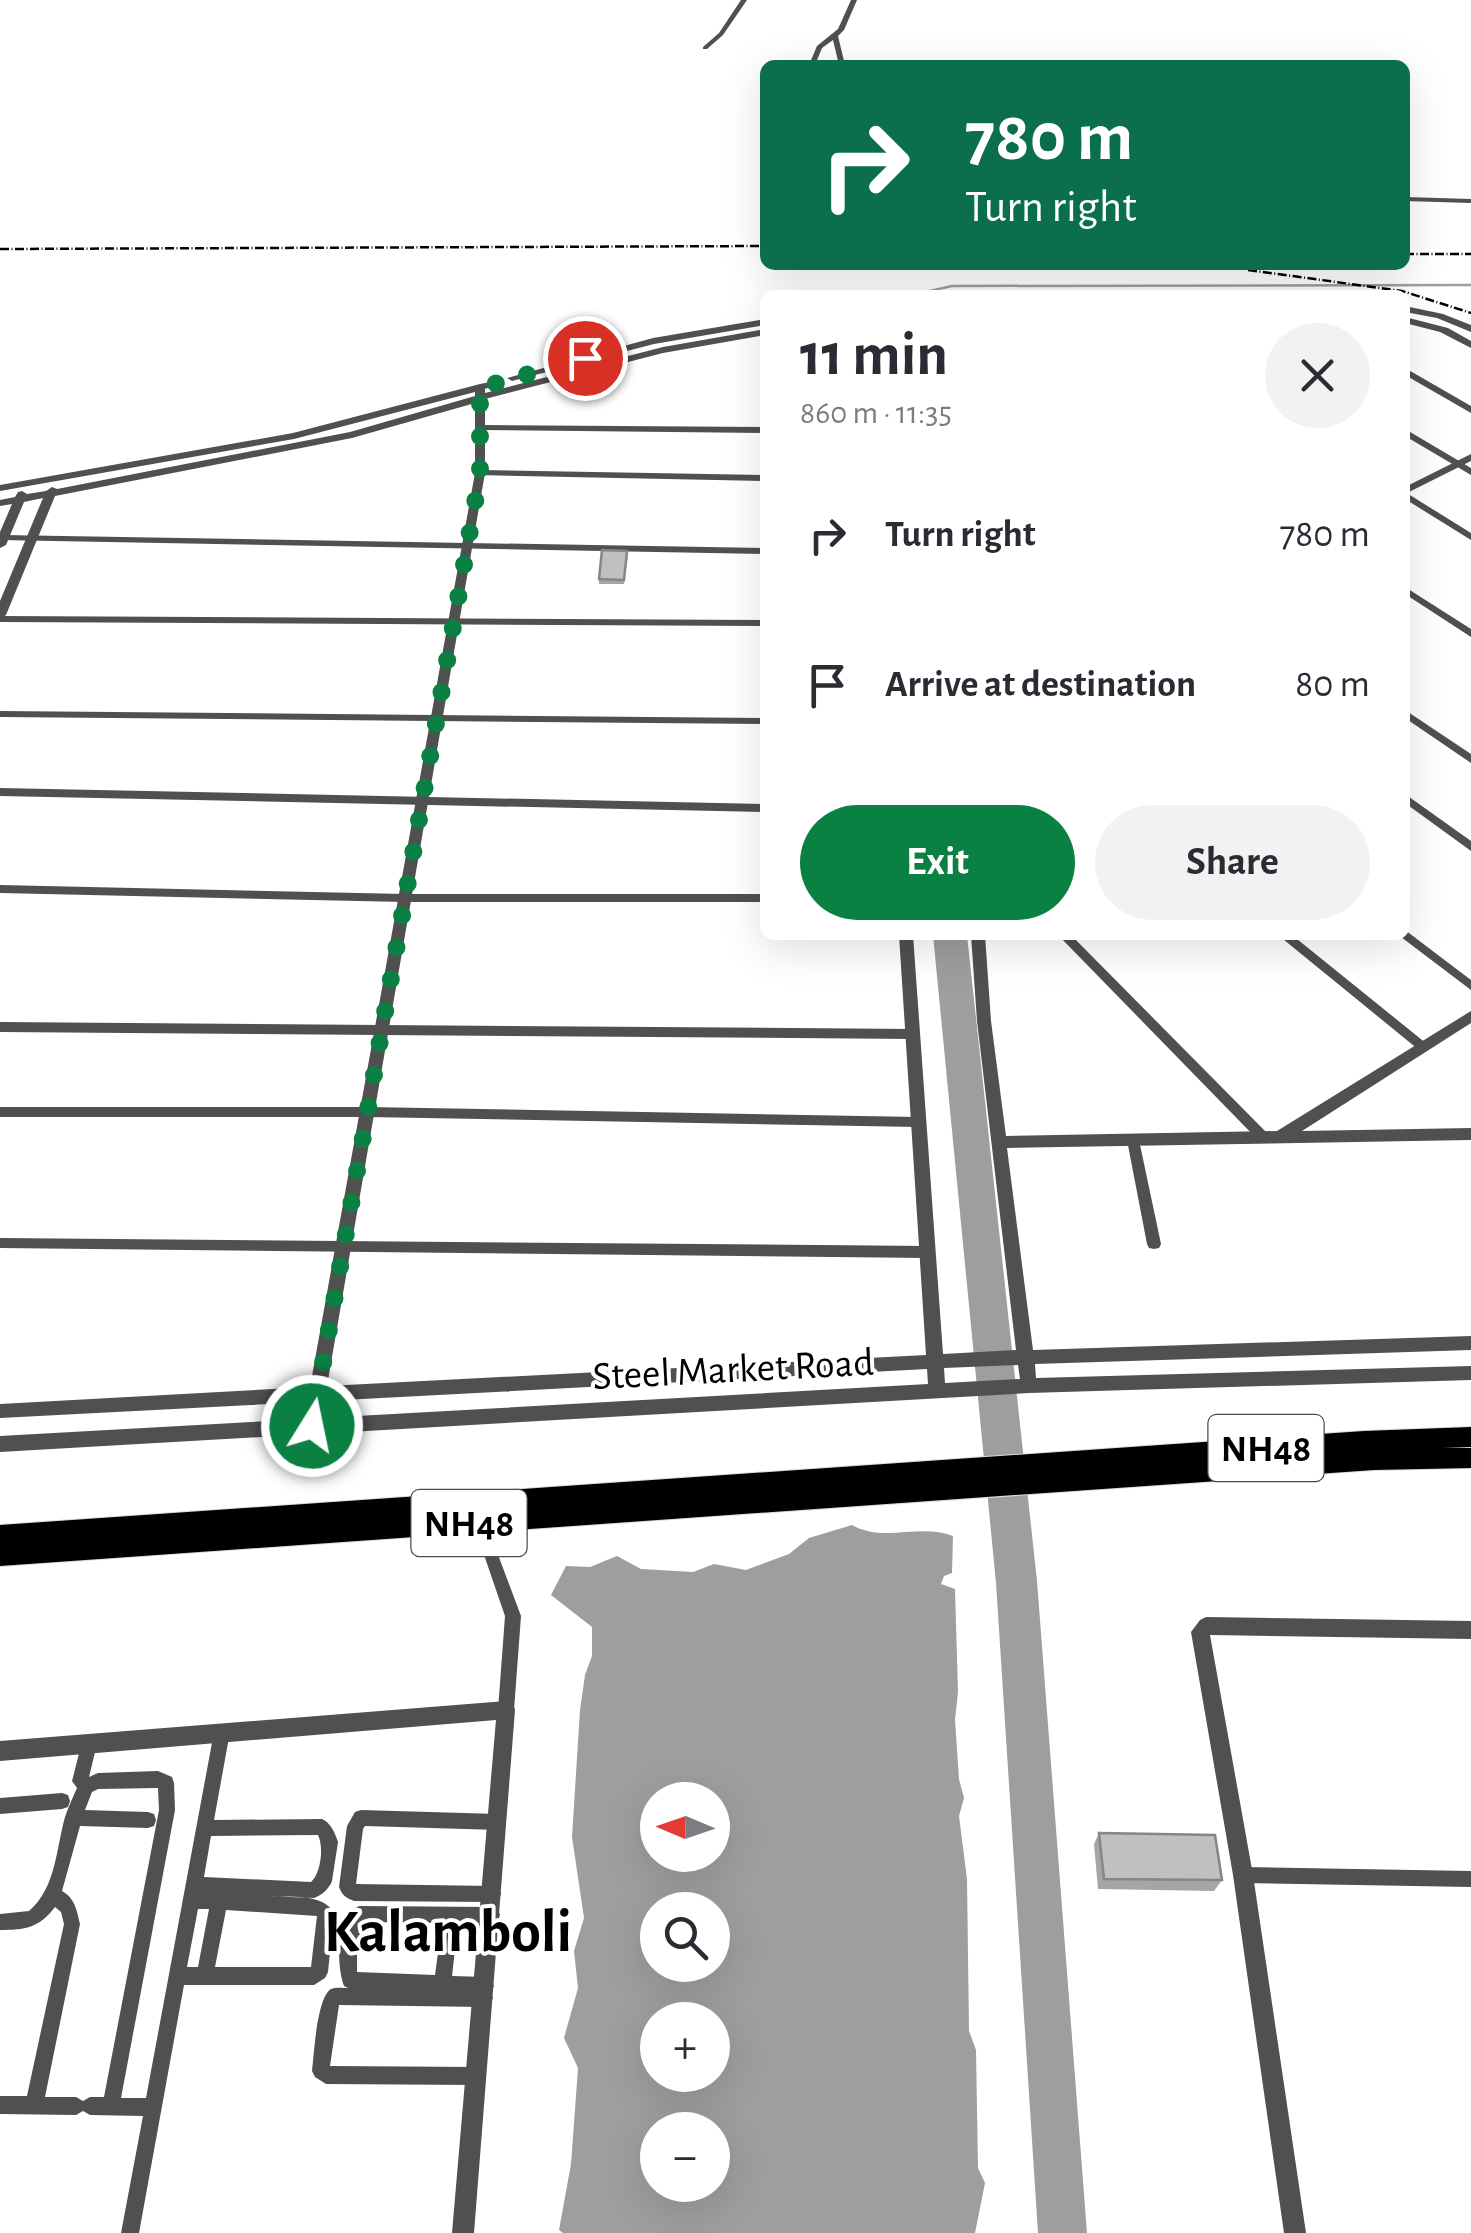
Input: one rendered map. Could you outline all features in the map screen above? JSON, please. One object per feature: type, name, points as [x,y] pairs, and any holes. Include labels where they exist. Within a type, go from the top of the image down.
[{"type":"highway","name":"NH48","points":[[0,1536],[937,1480],[1471,1437]]},
{"type":"highway","name":"NH48","points":[[1062,1471],[1471,1458]]},
{"type":"highway","name":"NH48","points":[[0,1556],[495,1521],[937,1480]]},
{"type":"street","points":[[706,48],[722,34],[744,0]]},
{"type":"street","points":[[814,60],[818,47],[835,36],[854,0]]},
{"type":"street","points":[[835,36],[841,60]]},
{"type":"street","points":[[1410,199],[1471,202]]},
{"type":"street","points":[[1410,310],[1440,316],[1471,329]]},
{"type":"street","points":[[1410,321],[1444,330],[1471,345]]},
{"type":"street","points":[[0,503],[352,435],[653,341],[760,323]]},
{"type":"street","points":[[0,488],[294,436],[662,350],[760,333]]},
{"type":"street","points":[[1410,374],[1471,410]]},
{"type":"street","points":[[312,1426],[480,474],[480,394]]},
{"type":"street","points":[[482,428],[760,430]]},
{"type":"street","points":[[1410,435],[1471,472]]},
{"type":"street","points":[[1410,490],[1471,457]]},
{"type":"street","points":[[480,474],[760,478]]},
{"type":"street","points":[[57,477],[0,617],[760,623]]},
{"type":"street","points":[[2,542],[26,483]]},
{"type":"street","points":[[1410,496],[1471,538]]},
{"type":"street","points":[[2,542],[32,538],[760,550]]},
{"type":"street","points":[[1410,593],[1471,634]]},
{"type":"street","points":[[0,714],[760,720]]},
{"type":"street","points":[[1410,717],[1471,760]]},
{"type":"street","points":[[0,792],[760,808]]},
{"type":"street","points":[[1410,802],[1471,847]]},
{"type":"street","points":[[0,890],[405,898],[760,898]]},
{"type":"street","points":[[1410,938],[1471,986]]},
{"type":"street","points":[[906,940],[938,1392]]},
{"type":"street","points":[[978,940],[998,1142],[1029,1386]]},
{"type":"street","points":[[1069,940],[1272,1138]]},
{"type":"street","points":[[1290,940],[1422,1046]]},
{"type":"street","points":[[1272,1138],[1471,1016]]},
{"type":"street","points":[[0,1027],[912,1034]]},
{"type":"street","points":[[0,1112],[367,1112],[918,1122]]},
{"type":"street","points":[[998,1142],[1471,1134]]},
{"type":"street","points":[[1132,1140],[1154,1244]]},
{"type":"street","points":[[0,1243],[928,1252]]},
{"type":"street","name":"Steel Market Road","points":[[0,1411],[1026,1357],[1471,1343]]},
{"type":"street","name":"Steel Market Road","points":[[0,1444],[1029,1386],[1471,1373]]},
{"type":"street","points":[[462,2233],[485,1992],[513,1616],[490,1552],[495,1521]]},
{"type":"street","points":[[1295,2233],[1243,1874],[1200,1636],[1202,1629],[1206,1626],[1471,1630]]},
{"type":"street","points":[[0,1752],[506,1710]]},
{"type":"street","points":[[130,2233],[222,1732]]},
{"type":"street","points":[[80,1780],[89,1744]]},
{"type":"street","points":[[0,1922],[27,1921],[41,1913],[51,1899],[86,1786],[98,1781],[158,1778],[166,1783],[167,1810],[112,2106]]},
{"type":"street","points":[[0,1806],[62,1801]]},
{"type":"street","points":[[73,1818],[148,1820]]},
{"type":"street","points":[[492,1904],[354,1894],[346,1887],[355,1826],[360,1818],[498,1822]]},
{"type":"street","points":[[193,1893],[314,1890],[324,1881],[330,1842],[322,1828],[205,1828]]},
{"type":"street","points":[[1243,1874],[1471,1879]]},
{"type":"street","points":[[178,1976],[314,1976],[319,1972],[326,1913],[320,1908],[219,1902],[193,1893]]},
{"type":"street","points":[[34,2106],[72,1924],[61,1899],[51,1899]]},
{"type":"street","points":[[205,1977],[219,1902]]},
{"type":"street","points":[[485,1992],[442,1984],[350,1980],[347,1970],[353,1923],[359,1914],[451,1915],[492,1904]]},
{"type":"street","points":[[442,1984],[451,1915]]},
{"type":"street","points":[[477,2076],[326,2075],[320,2071],[330,2003],[335,1996],[485,1992]]},
{"type":"street","points":[[0,2105],[154,2106]]},
{"type":"shaded area","points":[[933,940],[968,940],[1037,1581],[1087,2233],[1038,2233],[996,1583]]},
{"type":"shaded area","points":[[852,1525],[877,1532],[928,1531],[953,1536],[952,1573],[944,1576],[941,1584],[955,1589],[955,1720],[964,1798],[959,1816],[967,1879],[969,2031],[976,2050],[978,2168],[985,2183],[975,2233],[563,2233],[559,2230],[571,2164],[578,2068],[564,2038],[578,1988],[574,1951],[584,1918],[572,1837],[580,1710],[592,1656],[592,1627],[551,1595],[566,1566],[590,1567],[617,1556],[641,1569],[693,1572],[714,1564],[746,1570],[789,1554],[809,1538]]},
{"type":"building","points":[[602,550],[627,551],[624,580],[599,579]]},
{"type":"building","points":[[1099,1833],[1215,1835],[1222,1880],[1104,1879]]},
{"type":"waterway","points":[[934,290],[952,286],[1471,285]]},
{"type":"railway","points":[[0,249],[760,246]]},
{"type":"railway","points":[[1410,254],[1471,254]]},
{"type":"railway","points":[[1248,270],[1395,290]]},
{"type":"railway","points":[[1410,294],[1471,313]]},
{"type":"district","name":"Kalamboli","points":[[448,1930]]},
{"type":"route","points":[[312,1426],[480,474],[480,388],[585,358]]}]
